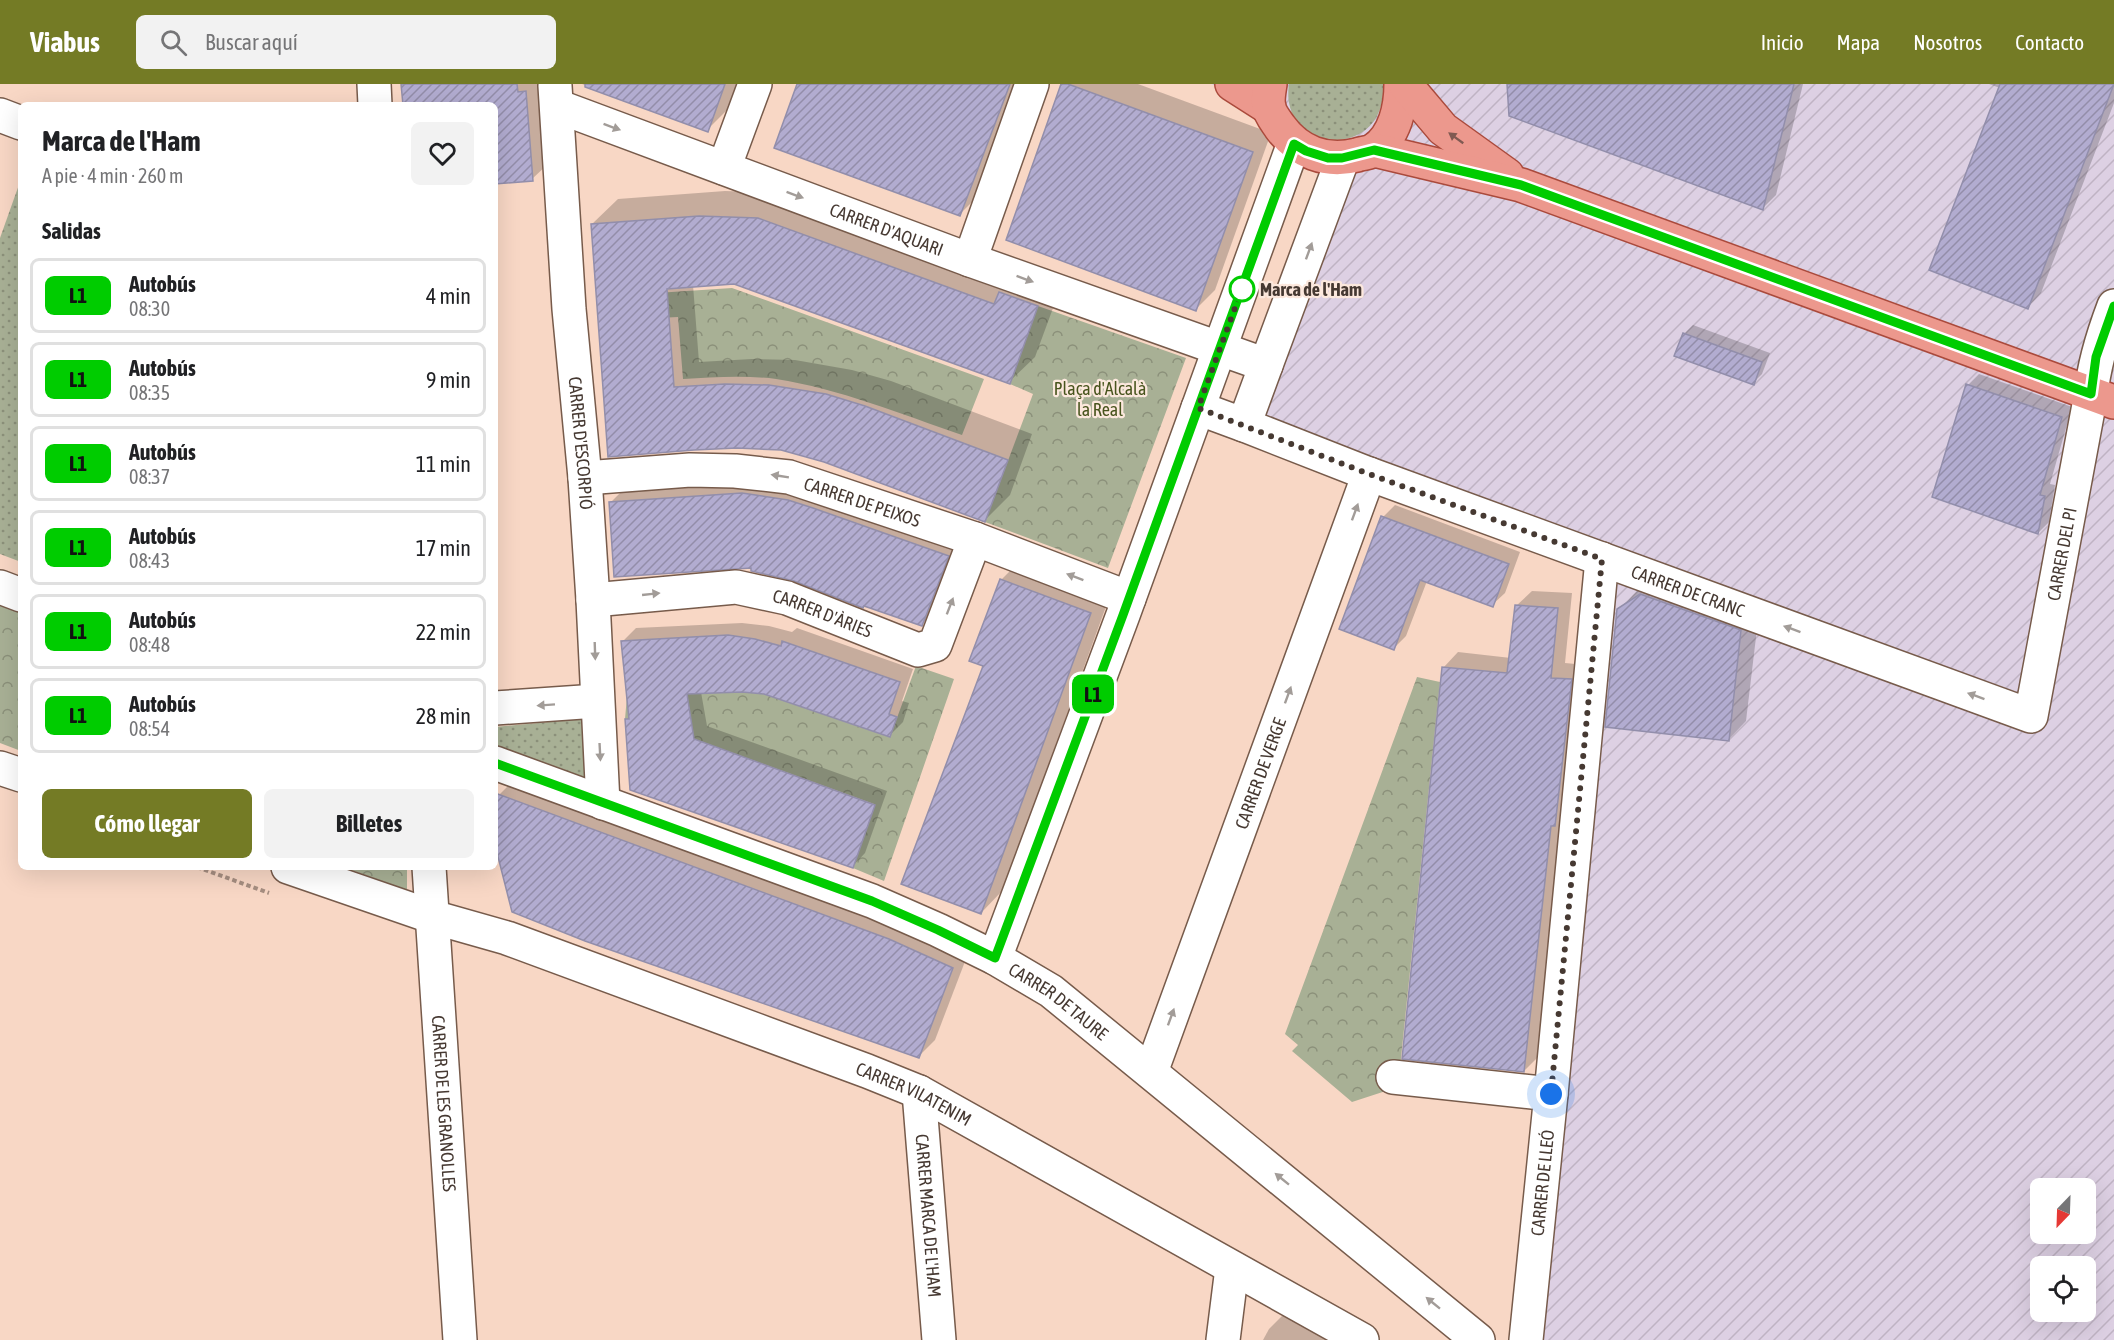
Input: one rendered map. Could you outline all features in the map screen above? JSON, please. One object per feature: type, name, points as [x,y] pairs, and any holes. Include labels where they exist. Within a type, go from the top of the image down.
[{"type":"main road","points":[[1233,84],[1269,95],[1282,129],[1294,144],[1306,151],[1328,158],[1342,158],[1374,150],[1521,185],[2102,398]]},
{"type":"main road","points":[[1374,150],[1387,136],[1397,118],[1403,84]]},
{"type":"main road","points":[[1403,84],[1443,129],[1521,185]]},
{"type":"street","points":[[374,84],[375,102]]},
{"type":"street","points":[[724,168],[755,84]]},
{"type":"street","points":[[970,260],[1032,84]]},
{"type":"street","name":"CARRER D'AQUARI","points":[[556,95],[724,168],[970,260],[1219,349]]},
{"type":"street","name":"CARRER D'ESCORPIÓ","points":[[556,95],[569,309],[585,478],[603,803]]},
{"type":"street","points":[[0,115],[18,122]]},
{"type":"street","points":[[995,958],[1294,144]]},
{"type":"street","points":[[1198,408],[1244,425],[1342,158]]},
{"type":"street","name":"CARRER DEL PI","points":[[2031,716],[2102,398],[2096,357],[2114,306]]},
{"type":"street","points":[[1219,349],[1266,365]]},
{"type":"street","name":"CARRER DE CRANC","points":[[1244,425],[1369,474],[2031,716]]},
{"type":"street","name":"CARRER DE PEIXOS","points":[[585,478],[690,470],[735,471],[789,477],[975,539],[1129,598]]},
{"type":"street","name":"CARRER DE VERGE","points":[[1150,1071],[1369,474]]},
{"type":"street","name":"CARRER D'ÀRIES","points":[[593,600],[735,587],[787,598],[918,650],[935,645],[975,539]]},
{"type":"street","name":"CARRER DE LLEÓ","points":[[1526,1340],[1602,559]]},
{"type":"street","points":[[0,587],[18,594]]},
{"type":"street","points":[[498,708],[597,701]]},
{"type":"street","name":"CARRER DE TAURE","points":[[498,764],[872,901],[995,958],[1051,991],[1478,1340]]},
{"type":"street","points":[[0,768],[18,774]]},
{"type":"street","name":"CARRER DE LES GRANOLLES","points":[[429,870],[460,1340]]},
{"type":"street","name":"CARRER VILATENIM","points":[[280,881],[433,917],[507,938],[919,1092],[1362,1340]]},
{"type":"street","points":[[1393,1077],[1551,1094]]},
{"type":"street","name":"CARRER MARCA DE L'HAM","points":[[919,1092],[939,1340]]},
{"type":"street","points":[[1223,1340],[1232,1268]]},
{"type":"path","points":[[215,870],[280,881]]},
{"type":"shaded area","points":[[1211,84],[2114,84],[2114,1340],[1526,1340],[1601,561],[1242,427],[1350,123],[1275,109]]},
{"type":"green space","points":[[1289,84],[1383,84],[1380,109],[1369,127],[1353,137],[1334,140],[1315,136],[1300,125],[1290,108]]},
{"type":"green space","points":[[18,187],[18,561],[0,554],[0,238]]},
{"type":"green space","points":[[732,288],[984,379],[962,435],[870,403],[800,383],[753,377],[683,379],[678,317],[599,321],[596,297]]},
{"type":"green space","name":"Plaça d'Alcalà la Real","points":[[1038,306],[1186,358],[1108,568],[985,522],[1033,394],[1010,384]]},
{"type":"green space","points":[[0,604],[18,611],[18,750],[0,743]]},
{"type":"green space","points":[[916,666],[954,679],[884,881],[853,868],[874,804],[694,739],[690,715],[625,719],[627,696],[742,692],[764,694],[890,737]]},
{"type":"green space","points":[[1417,677],[1440,682],[1398,1087],[1352,1102],[1292,1051],[1298,1045],[1285,1034]]},
{"type":"green space","points":[[582,719],[588,775],[584,779],[498,747],[498,727]]},
{"type":"green space","points":[[351,870],[407,870],[407,890]]},
{"type":"building","points":[[401,84],[517,84],[518,92],[526,91],[533,181],[498,184],[498,102],[403,102]]},
{"type":"building","points":[[585,84],[725,84],[708,132],[585,87]]},
{"type":"building","points":[[797,84],[1010,84],[960,216],[774,148]]},
{"type":"building","points":[[1061,84],[1068,84],[1253,152],[1196,311],[1006,240]]},
{"type":"building","points":[[1507,84],[1794,84],[1763,210],[1509,116]]},
{"type":"building","points":[[2000,84],[2114,84],[2028,309],[1929,270]]},
{"type":"building","points":[[699,216],[758,218],[994,304],[999,292],[1038,306],[1010,384],[734,284],[667,289],[674,387],[725,384],[769,385],[826,394],[865,406],[1008,460],[985,522],[824,462],[781,450],[737,448],[608,457],[591,224]]},
{"type":"building","points":[[1683,333],[1762,362],[1754,385],[1674,356]]},
{"type":"building","points":[[1966,384],[2062,417],[2040,495],[2045,496],[2038,534],[1932,497]]},
{"type":"building","points":[[742,493],[788,500],[949,556],[922,626],[864,606],[863,608],[794,581],[751,571],[751,568],[614,577],[609,502]]},
{"type":"building","points":[[1381,516],[1509,564],[1493,607],[1420,580],[1394,650],[1339,629]]},
{"type":"building","points":[[1000,579],[1091,613],[981,914],[901,884],[983,666],[969,661]]},
{"type":"building","points":[[1640,594],[1741,630],[1729,741],[1605,727],[1617,609]]},
{"type":"building","points":[[1515,605],[1558,608],[1551,678],[1572,679],[1555,826],[1551,826],[1524,1072],[1402,1059],[1442,667],[1507,673]]},
{"type":"building","points":[[728,635],[781,646],[782,641],[900,682],[889,714],[897,717],[890,737],[764,694],[742,692],[687,694],[694,739],[875,805],[853,868],[630,790],[625,719],[629,719],[621,641]]},
{"type":"building","points":[[498,794],[889,939],[953,968],[919,1058],[585,941],[512,912],[498,857]]},
{"type":"bus line","name":"L1","points":[[498,764],[872,901],[995,958],[1123,615],[1294,144],[1306,151],[1328,158],[1342,158],[1374,150],[1521,185],[2091,394],[2096,357],[2114,306]]},
{"type":"place","name":"Marca de l'Ham","points":[[1242,289]]},
{"type":"route","points":[[1242,289],[1198,408],[1369,474],[1602,559],[1551,1094]]}]
